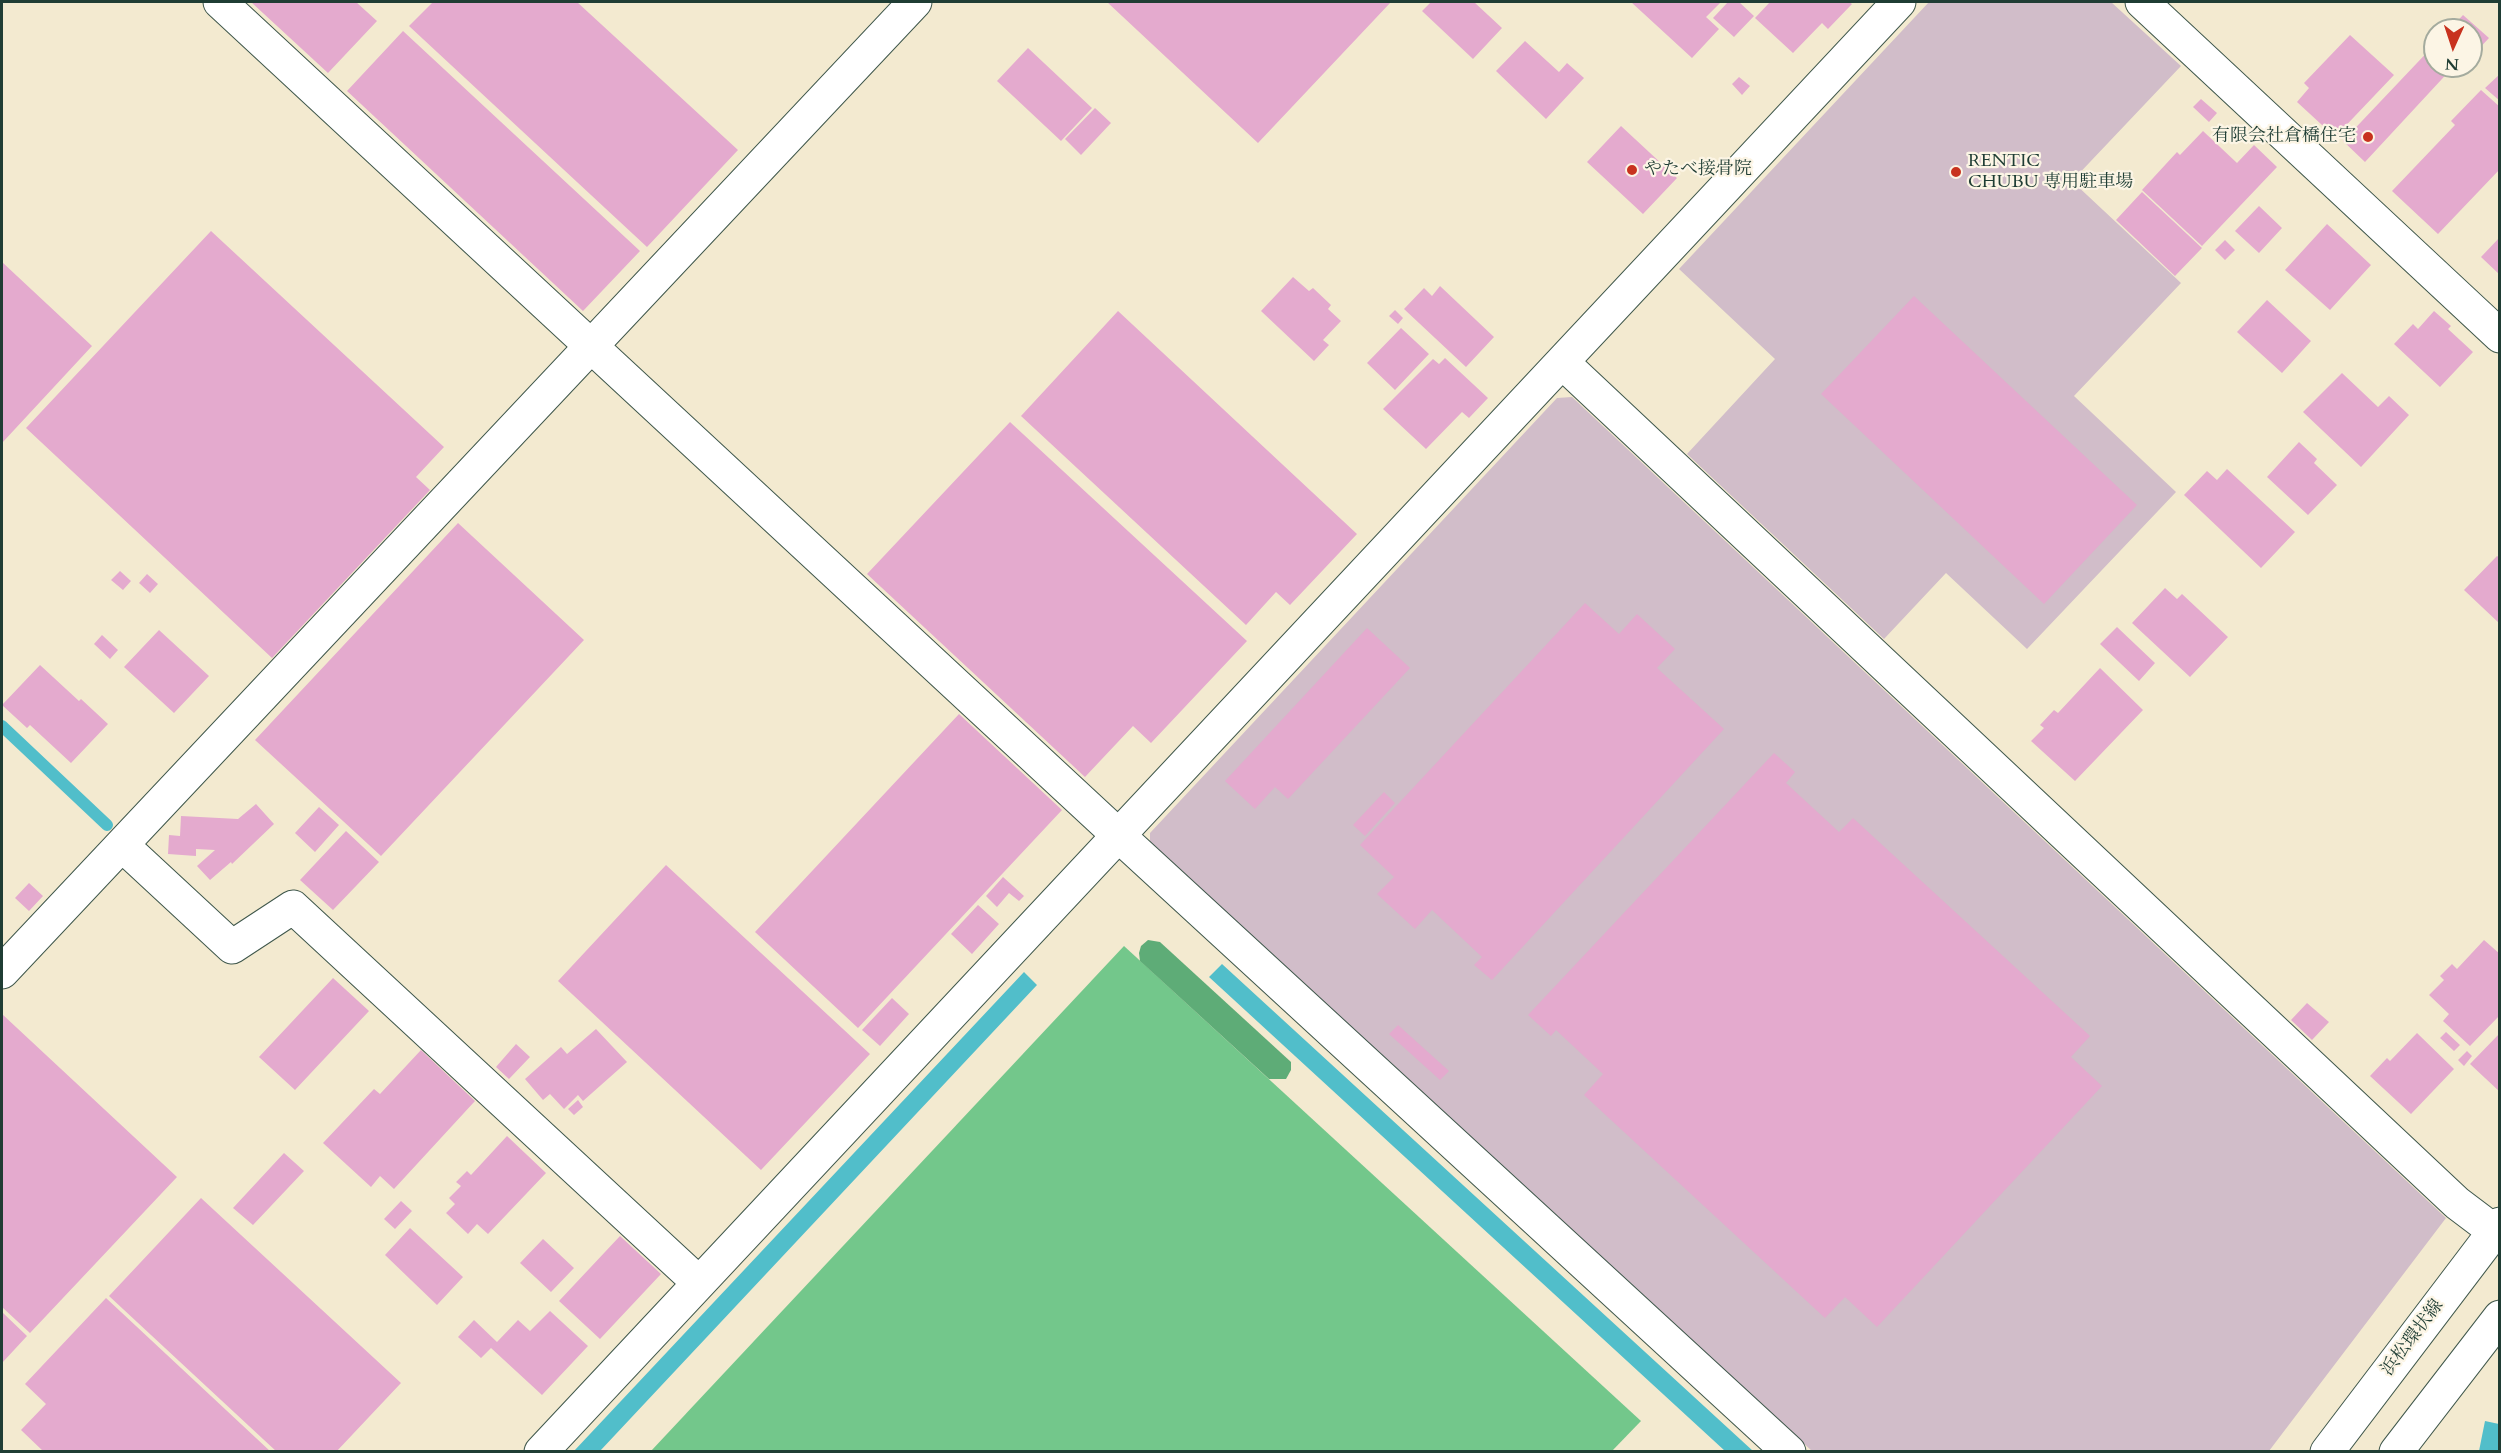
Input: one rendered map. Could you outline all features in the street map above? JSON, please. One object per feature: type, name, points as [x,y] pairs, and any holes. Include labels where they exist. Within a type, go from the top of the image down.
[{"type":"street","points":[[220,2],[1118,836],[1789,1452]]},
{"type":"street","points":[[2,972],[915,2]]},
{"type":"street","points":[[541,1452],[1899,2]]},
{"type":"street","points":[[2142,2],[2499,336]]},
{"type":"street","points":[[1562,362],[2457,1203],[2497,1228]]},
{"type":"street","points":[[122,845],[232,947],[293,907],[699,1283]]},
{"type":"street","name":"浜松環状線","points":[[2327,1452],[2497,1228]]},
{"type":"street","points":[[2396,1452],[2499,1317]]},
{"type":"shaded area","points":[[1929,2],[2111,2],[2181,66],[2072,181],[2181,283],[2074,396],[2176,492],[2027,649],[1946,573],[1884,639],[1687,454],[1775,359],[1679,269]]},
{"type":"shaded area","points":[[1572,397],[2446,1218],[2269,1451],[1812,1451],[1150,844],[1150,833],[1557,398]]},
{"type":"green space","points":[[1148,940],[1160,942],[1291,1062],[1291,1070],[1286,1079],[1269,1079],[1140,961],[1141,946]]},
{"type":"green space","points":[[1124,946],[1641,1421],[1612,1451],[651,1451]]},
{"type":"water","points":[[1222,964],[1753,1451],[1725,1451],[1209,977]]},
{"type":"water","points":[[1024,972],[1037,985],[600,1451],[574,1451]]},
{"type":"water","points":[[2485,1421],[2499,1424],[2499,1451],[2479,1451]]},
{"type":"building","points":[[251,2],[356,2],[377,21],[328,73]]},
{"type":"building","points":[[433,2],[577,2],[738,150],[647,247],[409,26]]},
{"type":"building","points":[[1107,2],[1391,2],[1258,143]]},
{"type":"building","points":[[1431,2],[1474,2],[1502,28],[1473,59],[1422,11]]},
{"type":"building","points":[[1631,2],[1721,2],[1706,17],[1719,29],[1692,58]]},
{"type":"building","points":[[1728,2],[1739,2],[1754,16],[1734,37],[1713,18]]},
{"type":"building","points":[[1770,2],[1849,2],[1852,4],[1828,29],[1822,23],[1793,53],[1755,18]]},
{"type":"building","points":[[403,31],[640,251],[583,311],[347,91]]},
{"type":"building","points":[[2483,33],[2489,38],[2483,44]]},
{"type":"building","points":[[2350,35],[2394,75],[2335,137],[2297,102],[2309,88],[2304,83]]},
{"type":"building","points":[[1525,41],[1559,72],[1567,63],[1584,78],[1546,119],[1496,71]]},
{"type":"building","points":[[1028,48],[1092,108],[1061,141],[997,81]]},
{"type":"building","points":[[2423,57],[2423,78],[2443,78],[2365,162],[2343,141]]},
{"type":"building","points":[[2500,74],[2500,101],[2485,88]]},
{"type":"building","points":[[1739,77],[1750,86],[1742,95],[1732,84]]},
{"type":"building","points":[[2481,90],[2500,107],[2500,169],[2438,234],[2392,191],[2455,125],[2451,121]]},
{"type":"building","points":[[2201,99],[2217,113],[2209,122],[2193,107]]},
{"type":"building","points":[[1095,108],[1111,123],[1081,155],[1065,139]]},
{"type":"building","points":[[1621,126],[1677,178],[1643,214],[1587,162]]},
{"type":"building","points":[[2203,131],[2237,163],[2254,145],[2277,167],[2202,246],[2142,190],[2177,152],[2180,155]]},
{"type":"building","points":[[2142,192],[2202,248],[2175,276],[2116,220]]},
{"type":"building","points":[[2259,206],[2282,228],[2259,253],[2235,231]]},
{"type":"building","points":[[2327,224],[2371,265],[2330,310],[2285,270]]},
{"type":"building","points":[[211,231],[444,447],[416,477],[430,490],[272,658],[26,428]]},
{"type":"building","points":[[2500,237],[2500,275],[2481,257]]},
{"type":"building","points":[[2225,240],[2235,250],[2225,260],[2215,250]]},
{"type":"building","points":[[2,262],[92,346],[2,443]]},
{"type":"building","points":[[1293,277],[1309,291],[1313,288],[1331,305],[1328,309],[1341,321],[1323,340],[1329,345],[1314,361],[1261,311]]},
{"type":"building","points":[[1440,286],[1494,337],[1466,367],[1404,309],[1424,288],[1432,296]]},
{"type":"building","points":[[1914,296],[2137,505],[2044,604],[1821,394]]},
{"type":"building","points":[[2267,300],[2311,341],[2282,373],[2237,332]]},
{"type":"building","points":[[1395,310],[1403,318],[1398,324],[1389,316]]},
{"type":"building","points":[[1118,311],[1357,534],[1290,605],[1276,592],[1246,625],[1021,416]]},
{"type":"building","points":[[2434,311],[2451,326],[2448,329],[2473,352],[2440,387],[2394,344],[2413,324],[2418,329]]},
{"type":"building","points":[[1401,328],[1429,354],[1395,390],[1367,363]]},
{"type":"building","points":[[1445,358],[1488,398],[1469,418],[1462,412],[1426,449],[1383,409],[1433,359],[1439,364]]},
{"type":"building","points":[[2342,373],[2378,407],[2389,396],[2409,415],[2361,467],[2303,412]]},
{"type":"building","points":[[1010,422],[1247,641],[1151,743],[1133,726],[1085,777],[867,574]]},
{"type":"building","points":[[2299,442],[2317,459],[2314,463],[2337,485],[2308,515],[2267,477]]},
{"type":"building","points":[[2227,469],[2295,532],[2261,568],[2184,495],[2207,471],[2217,480]]},
{"type":"building","points":[[458,523],[584,640],[381,856],[255,740]]},
{"type":"building","points":[[2497,556],[2500,558],[2500,624],[2464,590]]},
{"type":"building","points":[[120,571],[131,581],[123,590],[111,580]]},
{"type":"building","points":[[147,574],[158,584],[150,593],[139,583]]},
{"type":"building","points":[[2165,588],[2177,599],[2182,594],[2228,637],[2190,677],[2132,623]]},
{"type":"building","points":[[1585,603],[1619,634],[1637,614],[1675,649],[1657,668],[1724,729],[1492,980],[1474,965],[1482,957],[1432,910],[1415,929],[1377,894],[1394,877],[1360,845]]},
{"type":"building","points":[[2117,627],[2155,663],[2139,681],[2100,644]]},
{"type":"building","points":[[1367,628],[1410,668],[1288,799],[1275,787],[1255,809],[1225,781]]},
{"type":"building","points":[[159,630],[209,676],[174,713],[124,667]]},
{"type":"building","points":[[102,635],[118,650],[110,659],[94,644]]},
{"type":"building","points":[[40,665],[108,724],[71,763],[30,725],[27,728],[2,705]]},
{"type":"building","points":[[2100,668],[2143,710],[2075,781],[2031,741],[2044,728],[2040,725],[2054,710],[2058,713]]},
{"type":"building","points":[[959,714],[1062,810],[858,1028],[755,932]]},
{"type":"building","points":[[1774,753],[1795,772],[1786,783],[1839,832],[1853,818],[2090,1036],[2071,1057],[2102,1086],[1877,1327],[1845,1297],[1825,1318],[1584,1095],[1603,1074],[1556,1030],[1551,1036],[1528,1015]]},
{"type":"building","points":[[1384,792],[1395,803],[1365,836],[1353,825]]},
{"type":"building","points":[[256,804],[274,824],[232,864],[231,862],[210,880],[197,866],[215,850],[196,849],[196,856],[168,854],[169,835],[180,836],[181,816],[238,819]]},
{"type":"building","points":[[319,807],[339,825],[315,852],[295,833]]},
{"type":"building","points":[[346,831],[379,862],[333,910],[300,880]]},
{"type":"building","points":[[666,865],[870,1054],[761,1170],[558,981]]},
{"type":"building","points":[[1003,877],[1024,896],[1019,901],[1009,893],[997,907],[986,896]]},
{"type":"building","points":[[29,883],[43,896],[29,911],[15,898]]},
{"type":"building","points":[[978,905],[999,924],[972,954],[951,934]]},
{"type":"building","points":[[2484,940],[2500,954],[2500,1015],[2470,1046],[2443,1021],[2449,1014],[2429,995],[2444,980],[2440,976],[2452,964],[2457,969]]},
{"type":"building","points":[[333,978],[369,1011],[295,1090],[259,1057]]},
{"type":"building","points":[[892,998],[909,1014],[880,1046],[862,1030]]},
{"type":"building","points":[[2307,1003],[2329,1022],[2312,1040],[2291,1020]]},
{"type":"building","points":[[2,1014],[177,1177],[30,1333],[2,1307]]},
{"type":"building","points":[[1398,1025],[1449,1071],[1440,1080],[1389,1034]]},
{"type":"building","points":[[596,1029],[627,1062],[583,1101],[578,1095],[564,1109],[550,1094],[543,1100],[525,1079],[561,1047],[567,1054]]},
{"type":"building","points":[[2446,1032],[2460,1045],[2454,1051],[2440,1038]]},
{"type":"building","points":[[2417,1033],[2454,1069],[2411,1114],[2370,1076],[2387,1058],[2390,1061]]},
{"type":"building","points":[[2500,1033],[2500,1092],[2470,1064]]},
{"type":"building","points":[[516,1044],[530,1057],[509,1079],[496,1067]]},
{"type":"building","points":[[421,1050],[475,1101],[394,1189],[380,1176],[371,1187],[323,1143],[374,1089],[380,1094]]},
{"type":"building","points":[[2467,1051],[2472,1056],[2464,1066],[2458,1060]]},
{"type":"building","points":[[578,1100],[583,1107],[574,1115],[568,1109]]},
{"type":"building","points":[[507,1136],[546,1173],[488,1234],[477,1224],[468,1234],[446,1213],[455,1204],[449,1198],[461,1186],[456,1182],[467,1171],[471,1175]]},
{"type":"building","points":[[284,1153],[304,1171],[253,1225],[233,1208]]},
{"type":"building","points":[[201,1198],[401,1383],[336,1452],[277,1452],[109,1296]]},
{"type":"building","points":[[401,1201],[412,1211],[395,1229],[384,1219]]},
{"type":"building","points":[[410,1228],[463,1277],[437,1305],[385,1255]]},
{"type":"building","points":[[620,1236],[661,1274],[600,1339],[559,1301]]},
{"type":"building","points":[[543,1239],[574,1268],[551,1292],[520,1263]]},
{"type":"building","points":[[106,1298],[271,1452],[44,1452],[21,1430],[46,1404],[25,1384]]},
{"type":"building","points":[[550,1311],[588,1346],[542,1395],[491,1348],[481,1358],[458,1337],[474,1320],[497,1342],[518,1320],[530,1331]]},
{"type":"building","points":[[2,1312],[27,1336],[2,1363]]},
{"type":"waterway","points":[[2,726],[107,825]]},
{"type":"place","name":"有限会社倉橋住宅","points":[[2368,137]]},
{"type":"place","name":"やたべ接骨院","points":[[1632,170]]},
{"type":"place","name":"RENTIC CHUBU 専用駐車場","points":[[1956,172]]}]
